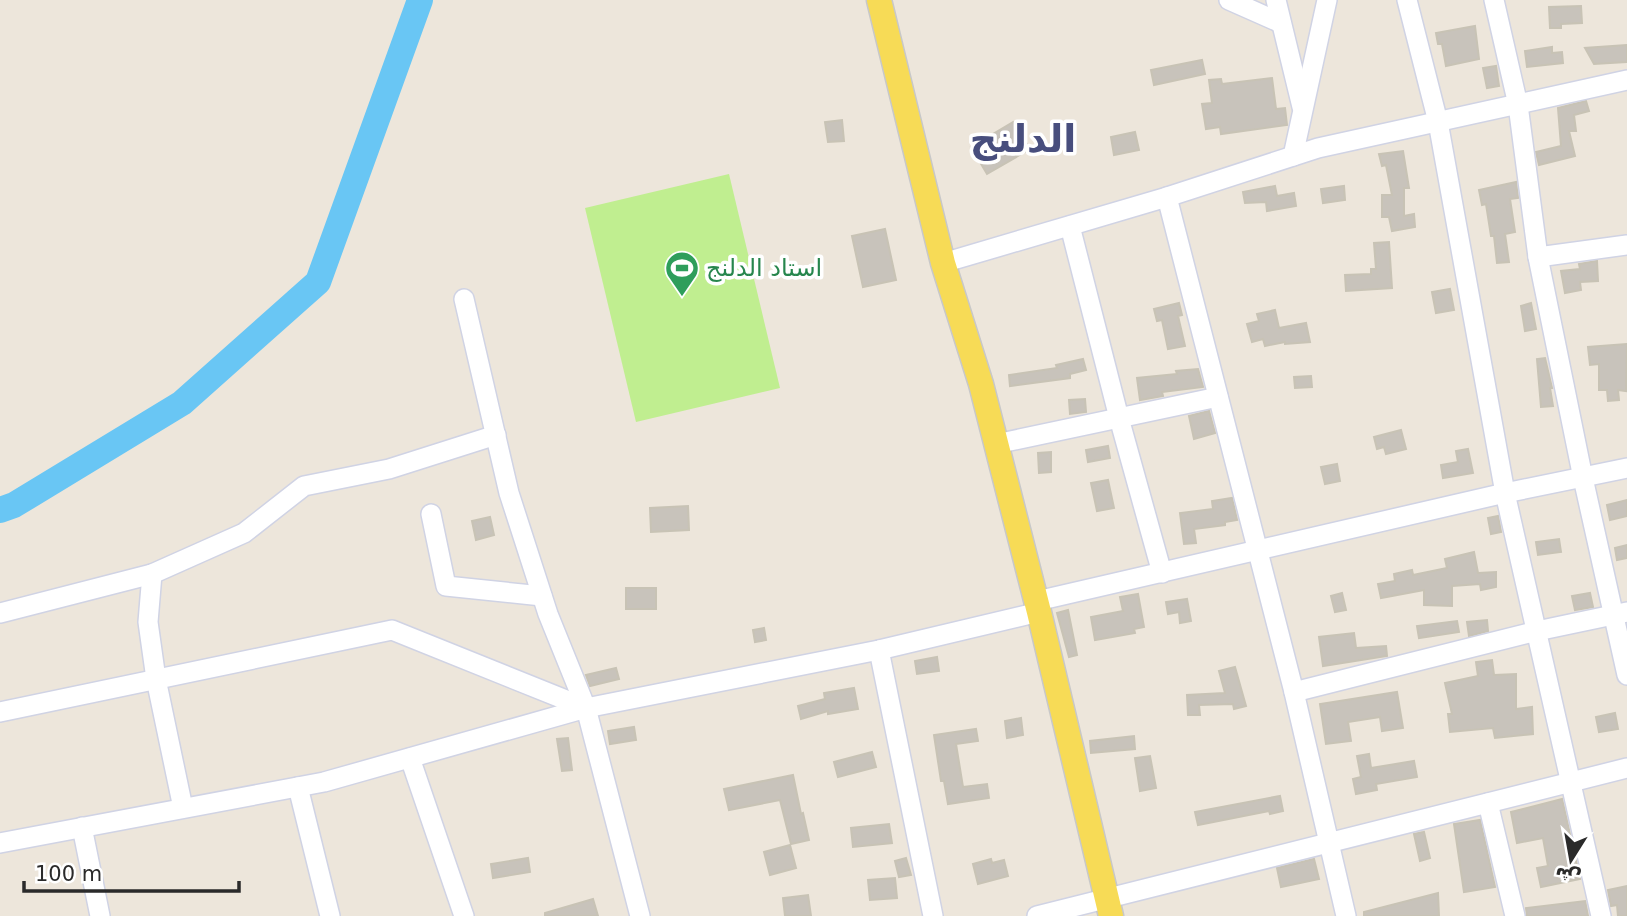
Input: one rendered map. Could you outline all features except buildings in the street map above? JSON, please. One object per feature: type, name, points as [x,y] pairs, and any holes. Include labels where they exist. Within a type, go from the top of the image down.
[{"type":"main road","points":[[879,0],[943,263],[981,384],[1038,607],[1109,906]]},
{"type":"street","points":[[1228,0],[1281,23]]},
{"type":"street","points":[[1276,0],[1303,112]]},
{"type":"street","points":[[1293,156],[1327,0]]},
{"type":"street","points":[[1407,0],[1438,122],[1506,493],[1601,916]]},
{"type":"street","points":[[1494,0],[1518,105],[1538,257],[1583,478],[1620,613],[1627,675]]},
{"type":"street","points":[[943,263],[1167,197],[1318,148],[1627,80]]},
{"type":"street","points":[[1167,197],[1294,692],[1346,916]]},
{"type":"street","points":[[1070,226],[1162,573]]},
{"type":"street","points":[[1538,257],[1627,245]]},
{"type":"street","points":[[464,299],[509,493],[542,596],[586,708],[639,916]]},
{"type":"street","points":[[996,444],[1218,397]]},
{"type":"street","points":[[0,612],[152,574],[244,533],[304,486],[389,469],[496,435]]},
{"type":"street","points":[[0,843],[324,782],[586,708],[879,650],[1162,573],[1506,493],[1627,468]]},
{"type":"street","points":[[431,514],[446,586],[542,596]]},
{"type":"street","points":[[152,574],[148,622],[156,679],[183,808]]},
{"type":"street","points":[[1294,692],[1620,613]]},
{"type":"street","points":[[0,712],[392,630],[586,708]]},
{"type":"street","points":[[879,650],[933,916]]},
{"type":"street","points":[[410,758],[464,916]]},
{"type":"street","points":[[1037,916],[1109,906],[1329,843],[1627,768]]},
{"type":"street","points":[[298,787],[330,916]]},
{"type":"street","points":[[1488,803],[1515,916]]},
{"type":"street","points":[[82,827],[100,916]]},
{"type":"green space","name":"استاد الدلنج","points":[[729,174],[780,388],[636,422],[585,208]]},
{"type":"waterway","points":[[0,510],[14,505],[182,403],[318,282],[420,0]]},
{"type":"place","name":"استاد الدلنج","points":[[682,298]]},
{"type":"district","name":"الدلنج","points":[[1023,139]]}]
